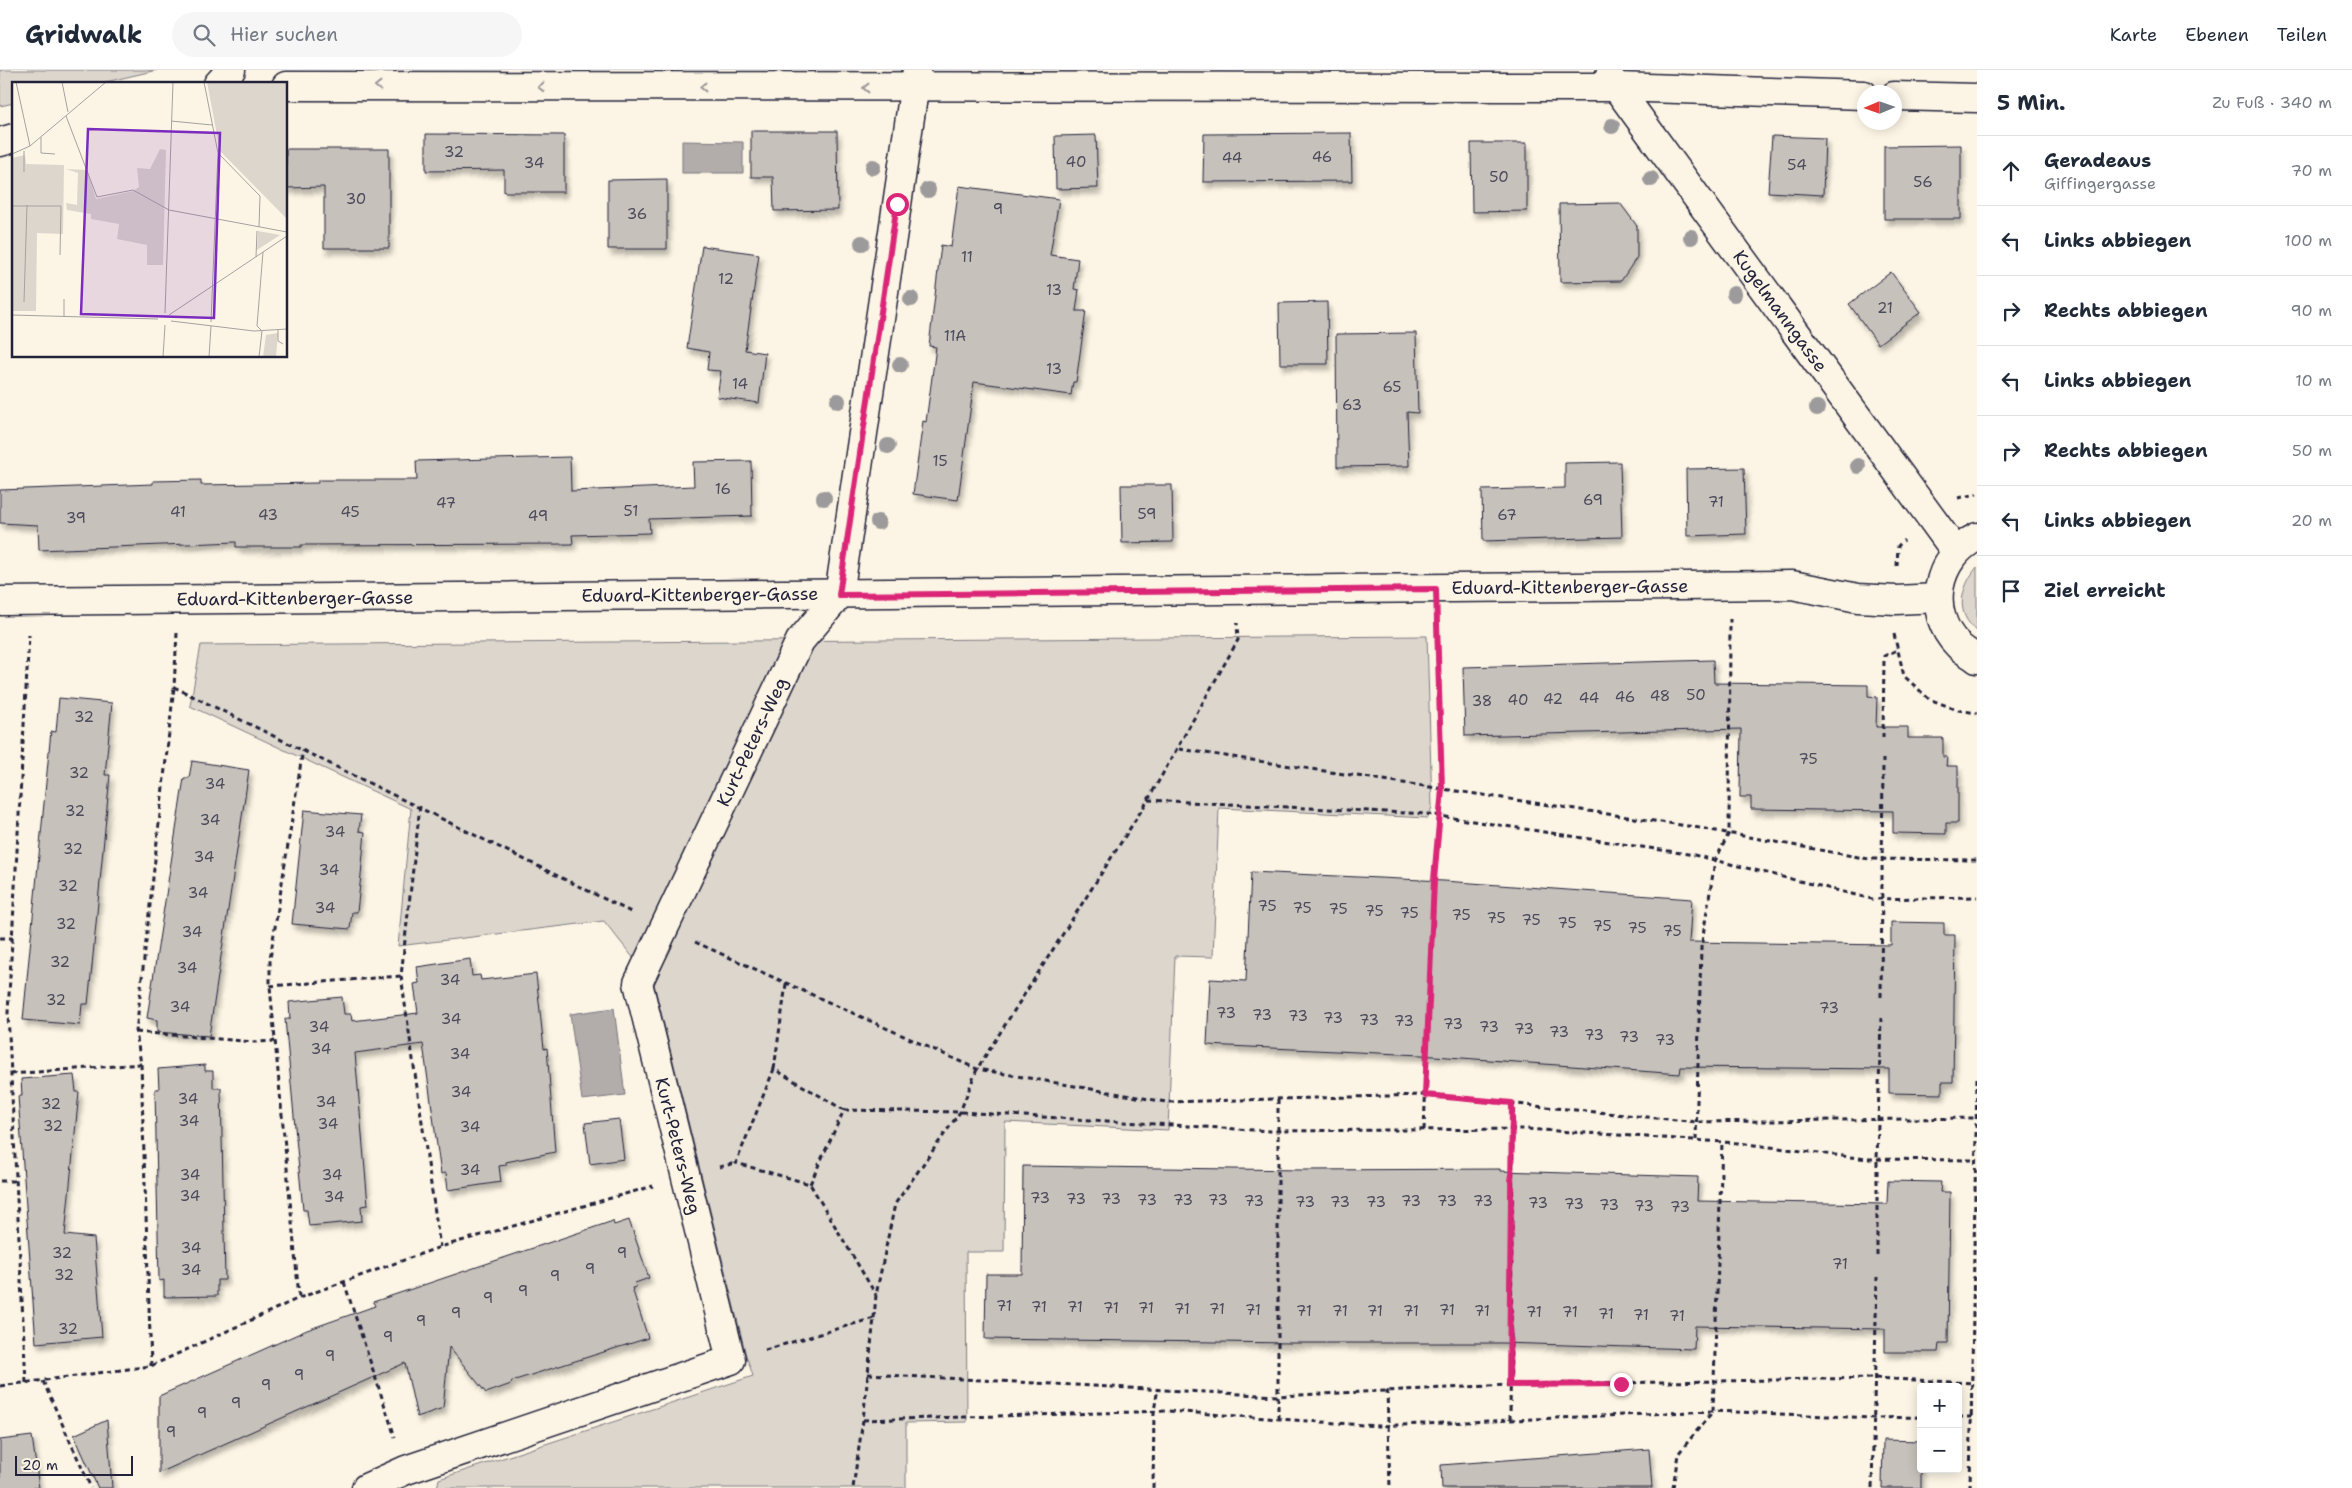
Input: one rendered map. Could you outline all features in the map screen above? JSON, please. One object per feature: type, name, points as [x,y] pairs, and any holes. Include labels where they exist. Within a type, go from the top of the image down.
[{"type":"street","points":[[220,82],[231,70]]},
{"type":"street","points":[[839,595],[916,79]]},
{"type":"street","points":[[288,86],[916,79],[1610,79],[1857,95]]},
{"type":"street","name":"Kugelmanngasse","points":[[1610,79],[1966,545]]},
{"type":"street","points":[[1902,96],[1977,98]]},
{"type":"street","points":[[1966,545],[1946,566],[1940,581],[1938,598],[1943,624],[1958,646],[1977,659]]},
{"type":"street","name":"Eduard-Kittenberger-Gasse","points":[[0,601],[1792,585],[1858,598],[1896,600],[1938,598]]},
{"type":"street","name":"Kurt-Peters-Weg","points":[[731,1360],[638,983],[800,641],[839,595]]},
{"type":"street","points":[[366,1488],[406,1470],[731,1360]]},
{"type":"path","points":[[1696,1140],[1698,1122],[1701,948],[1715,861],[1729,834],[1730,586]]},
{"type":"path","points":[[1424,1130],[1434,880],[1442,789],[1436,589]]},
{"type":"path","points":[[853,1488],[864,1420],[876,1295],[895,1204],[960,1112],[977,1069],[1179,748],[1238,640],[1236,590]]},
{"type":"path","points":[[150,1366],[141,1064],[136,1032],[174,686],[179,600]]},
{"type":"path","points":[[26,1383],[8,1013],[30,601]]},
{"type":"path","points":[[1883,738],[1884,656],[1897,650]]},
{"type":"path","points":[[174,686],[420,806],[663,928],[977,1069],[1166,1102],[1425,1095],[1698,1122],[1976,1118]]},
{"type":"path","points":[[1179,748],[1729,834],[1869,859],[1977,860]]},
{"type":"path","points":[[299,1298],[270,986],[270,959],[303,749]]},
{"type":"path","points":[[1881,997],[1880,899],[1883,759]]},
{"type":"path","points":[[1148,800],[1439,816],[1694,855],[1872,899],[1977,897]]},
{"type":"path","points":[[420,806],[401,976],[440,1247]]},
{"type":"path","points":[[0,938],[13,938]]},
{"type":"path","points":[[270,986],[401,976]]},
{"type":"path","points":[[786,984],[774,1069],[736,1162],[810,1184],[876,1295]]},
{"type":"path","points":[[1877,1256],[1876,1159],[1881,1018]]},
{"type":"path","points":[[136,1032],[254,1042],[275,1041]]},
{"type":"path","points":[[11,1074],[141,1064]]},
{"type":"path","points":[[774,1069],[844,1110],[960,1112],[1279,1131],[1511,1129],[1722,1142],[1876,1159],[1975,1160]]},
{"type":"path","points":[[1970,1488],[1977,1077]]},
{"type":"path","points":[[1278,1099],[1278,1419]]},
{"type":"path","points":[[1510,1420],[1512,1103]]},
{"type":"path","points":[[810,1184],[844,1110]]},
{"type":"path","points":[[1673,1488],[1678,1454],[1713,1411],[1722,1142]]},
{"type":"path","points":[[0,1386],[150,1366],[299,1298],[440,1247],[686,1176]]},
{"type":"path","points":[[0,1181],[17,1181]]},
{"type":"path","points":[[1872,1488],[1877,1277]]},
{"type":"path","points":[[344,1282],[406,1470]]},
{"type":"path","points":[[731,1360],[874,1318]]},
{"type":"path","points":[[868,1374],[1158,1388],[1278,1396],[1509,1385],[1874,1378],[1973,1383]]},
{"type":"path","points":[[42,1381],[91,1488]]},
{"type":"path","points":[[1153,1488],[1154,1411],[1158,1388]]},
{"type":"path","points":[[1387,1390],[1390,1488]]},
{"type":"path","points":[[864,1420],[1154,1411],[1388,1425],[1713,1411],[1873,1418],[1917,1417]]},
{"type":"path","points":[[1962,1417],[1972,1417]]},
{"type":"shaded area","points":[[0,70],[157,70],[106,82],[12,82],[12,103],[0,106]]},
{"type":"shaded area","points":[[682,141],[743,142],[743,173],[682,173]]},
{"type":"shaded area","points":[[1977,567],[1977,631],[1965,616],[1962,600],[1967,583]]},
{"type":"shaded area","points":[[1427,636],[1432,807],[1428,818],[1219,808],[1213,957],[1175,956],[1168,1130],[1005,1122],[1004,1252],[966,1252],[967,1422],[906,1423],[906,1488],[437,1488],[439,1479],[753,1376],[746,1355],[654,984],[604,921],[398,946],[411,809],[190,706],[201,645]]},
{"type":"shaded area","points":[[614,1008],[625,1095],[582,1100],[570,1014]]},
{"type":"building","points":[[751,131],[837,131],[838,210],[774,211],[773,177],[751,177]]},
{"type":"building","points":[[1351,133],[1352,181],[1203,182],[1204,134]]},
{"type":"building","points":[[426,134],[564,135],[564,192],[504,192],[504,170],[426,171]]},
{"type":"building","points":[[1096,135],[1098,188],[1056,189],[1055,136]]},
{"type":"building","points":[[1772,136],[1825,138],[1823,195],[1768,192]]},
{"type":"building","points":[[1471,143],[1527,143],[1527,211],[1472,212]]},
{"type":"building","points":[[1961,145],[1961,219],[1884,219],[1884,146]]},
{"type":"building","points":[[288,149],[389,149],[389,248],[324,248],[324,187],[288,188]]},
{"type":"building","points":[[667,179],[667,249],[608,249],[608,180]]},
{"type":"building","points":[[959,186],[1059,199],[1050,255],[1078,259],[1074,289],[1079,290],[1076,311],[1086,311],[1076,382],[1073,382],[1071,395],[974,382],[958,500],[913,494],[923,421],[926,422],[936,347],[929,346],[941,245],[951,247]]},
{"type":"building","points":[[1620,203],[1637,226],[1637,257],[1621,281],[1560,282],[1559,204]]},
{"type":"building","points":[[702,246],[759,254],[745,350],[765,353],[759,403],[717,397],[721,371],[707,370],[709,352],[687,348]]},
{"type":"building","points":[[1891,272],[1921,312],[1878,344],[1849,304]]},
{"type":"building","points":[[1327,302],[1328,364],[1280,364],[1279,303]]},
{"type":"building","points":[[1416,333],[1418,413],[1407,412],[1409,466],[1337,467],[1336,334]]},
{"type":"building","points":[[570,457],[571,491],[694,486],[693,462],[751,461],[752,516],[649,519],[650,533],[572,535],[573,544],[236,547],[236,542],[39,550],[38,525],[0,523],[0,490],[153,484],[153,481],[201,480],[201,485],[318,483],[318,480],[417,480],[416,461]]},
{"type":"building","points":[[1620,462],[1622,537],[1483,541],[1482,490],[1565,488],[1565,463]]},
{"type":"building","points":[[1744,468],[1746,534],[1687,536],[1686,469]]},
{"type":"building","points":[[1121,485],[1172,485],[1173,542],[1122,543]]},
{"type":"building","points":[[1713,660],[1714,683],[1868,685],[1868,696],[1877,697],[1876,727],[1908,727],[1908,738],[1943,738],[1943,757],[1947,757],[1946,766],[1958,766],[1958,823],[1946,823],[1946,834],[1893,833],[1893,811],[1751,809],[1751,797],[1740,797],[1741,729],[1465,736],[1463,667]]},
{"type":"building","points":[[59,698],[112,703],[105,775],[110,775],[92,966],[88,1004],[82,1004],[80,1025],[23,1020],[51,731],[56,732]]},
{"type":"building","points":[[192,761],[249,770],[209,1036],[157,1032],[157,1020],[147,1018],[184,778],[189,778]]},
{"type":"building","points":[[304,810],[361,815],[359,831],[365,832],[361,875],[357,912],[352,912],[350,929],[292,924]]},
{"type":"building","points":[[1251,872],[1444,881],[1692,899],[1689,942],[1891,945],[1891,922],[1944,923],[1944,935],[1955,935],[1953,1082],[1942,1082],[1942,1094],[1889,1093],[1889,1069],[1681,1067],[1680,1074],[1421,1055],[1207,1045],[1210,979],[1246,981]]},
{"type":"building","points":[[470,959],[472,976],[480,975],[481,980],[536,974],[544,1049],[547,1048],[555,1152],[506,1162],[506,1165],[499,1166],[501,1182],[448,1190],[446,1173],[441,1174],[423,1044],[355,1053],[368,1205],[361,1206],[362,1221],[309,1226],[307,1210],[303,1210],[285,1019],[290,1019],[289,1002],[342,997],[344,1014],[351,1014],[352,1021],[418,1013],[414,984],[419,983],[417,967]]},
{"type":"building","points":[[205,1065],[205,1071],[213,1071],[213,1088],[221,1088],[225,1280],[217,1280],[217,1296],[164,1297],[164,1280],[159,1281],[155,1089],[159,1089],[158,1069]]},
{"type":"building","points":[[74,1075],[76,1092],[79,1092],[65,1235],[94,1238],[102,1337],[36,1343],[18,1096],[22,1096],[21,1079]]},
{"type":"building","points":[[619,1119],[624,1159],[590,1164],[585,1123]]},
{"type":"building","points":[[1023,1166],[1302,1170],[1500,1169],[1500,1171],[1698,1177],[1697,1201],[1887,1204],[1888,1181],[1941,1182],[1940,1192],[1950,1192],[1948,1343],[1939,1343],[1938,1352],[1885,1352],[1885,1329],[1695,1326],[1694,1349],[1502,1343],[1291,1343],[985,1339],[986,1274],[1022,1274]]},
{"type":"building","points":[[629,1220],[649,1278],[635,1283],[636,1287],[632,1288],[648,1338],[512,1381],[511,1384],[486,1393],[449,1347],[443,1408],[417,1417],[405,1363],[159,1473],[159,1396],[307,1330],[375,1306],[373,1302],[613,1221],[614,1225]]},
{"type":"building","points":[[107,1420],[112,1488],[98,1488],[74,1435]]},
{"type":"building","points":[[32,1436],[39,1488],[0,1488],[0,1440]]},
{"type":"building","points":[[1883,1440],[1917,1441],[1917,1473],[1921,1473],[1921,1488],[1882,1488]]},
{"type":"building","points":[[1649,1449],[1652,1488],[1442,1488],[1441,1465]]},
{"type":"route","points":[[897,204],[839,595],[1436,589],[1442,789],[1434,880],[1425,1095],[1512,1103],[1509,1385],[1621,1384]]}]
